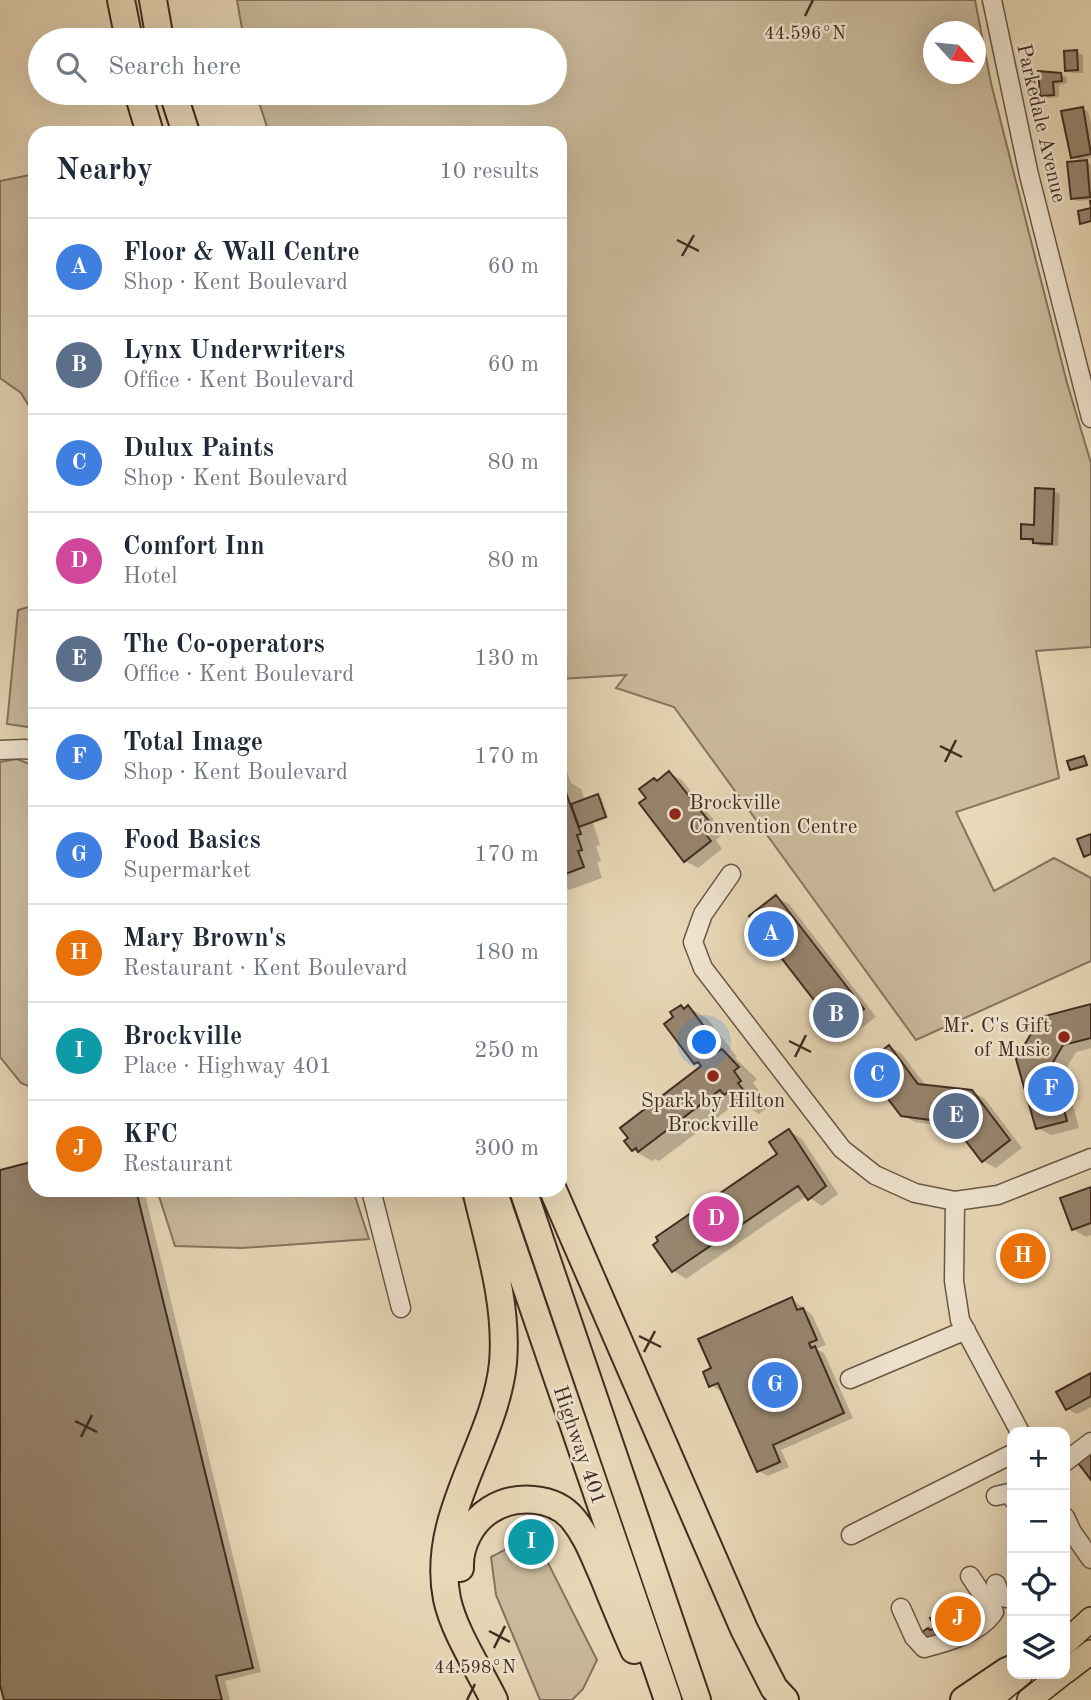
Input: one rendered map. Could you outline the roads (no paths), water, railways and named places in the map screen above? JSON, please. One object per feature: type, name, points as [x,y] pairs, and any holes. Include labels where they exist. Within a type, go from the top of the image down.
[{"type":"highway","points":[[121,0],[126,28]]},
{"type":"highway","points":[[153,0],[158,28]]},
{"type":"highway","points":[[142,105],[148,126]]},
{"type":"highway","points":[[177,105],[184,126]]},
{"type":"highway","points":[[478,1197],[500,1300],[504,1334],[503,1365],[491,1412],[450,1524],[445,1570],[447,1599],[456,1624],[494,1700]]},
{"type":"highway","name":"Highway 401","points":[[495,1197],[668,1700]]},
{"type":"highway","name":"Highway 401","points":[[525,1197],[697,1700]]},
{"type":"highway","points":[[556,1197],[744,1629],[774,1688],[785,1700]]},
{"type":"highway","points":[[510,1700],[483,1644],[463,1591],[459,1555],[468,1532],[490,1510],[511,1502],[534,1499],[567,1512],[587,1539],[654,1700]]},
{"type":"highway","points":[[964,1700],[1007,1671]]},
{"type":"main road","points":[[1070,1638],[1091,1619]]},
{"type":"main road","points":[[1070,1669],[1091,1653]]},
{"type":"main road","points":[[989,1700],[1015,1679]]},
{"type":"main road","points":[[1029,1700],[1056,1679]]},
{"type":"street","name":"Parkedale Avenue","points":[[992,0],[1029,174],[1091,418]]},
{"type":"street","points":[[0,750],[28,751]]},
{"type":"street","points":[[731,874],[703,914],[694,942],[703,968],[842,1149],[875,1175],[915,1193],[956,1201],[998,1195],[1091,1158]]},
{"type":"street","points":[[373,1197],[401,1308]]},
{"type":"street","points":[[956,1201],[954,1282],[960,1320],[1017,1427]]},
{"type":"street","points":[[850,1379],[966,1330]]},
{"type":"street","points":[[1070,1458],[1091,1442]]},
{"type":"street","points":[[851,1535],[1007,1457]]},
{"type":"street","points":[[1070,1528],[1091,1559]]},
{"type":"street","points":[[901,1608],[914,1637],[924,1648],[945,1643],[986,1623],[994,1612],[970,1576]]},
{"type":"street","points":[[996,1584],[1001,1597],[1007,1598]]},
{"type":"place","name":"Brockville Convention Centre","points":[[675,814]]},
{"type":"place","name":"Floor & Wall Centre","points":[[771,934]]},
{"type":"place","name":"Lynx Underwriters","points":[[836,1015]]},
{"type":"place","name":"Mr. C's Gift of Music","points":[[1064,1037]]},
{"type":"place","name":"Dulux Paints","points":[[877,1075]]},
{"type":"place","name":"Spark by Hilton Brockville","points":[[713,1076]]},
{"type":"place","name":"Total Image","points":[[1051,1089]]},
{"type":"place","name":"The Co-operators","points":[[956,1116]]},
{"type":"place","name":"Comfort Inn","points":[[716,1219]]},
{"type":"place","name":"Mary Brown's","points":[[1023,1256]]},
{"type":"place","name":"Food Basics","points":[[775,1385]]},
{"type":"place","name":"Brockville","points":[[531,1542]]},
{"type":"place","name":"KFC","points":[[958,1619]]}]
